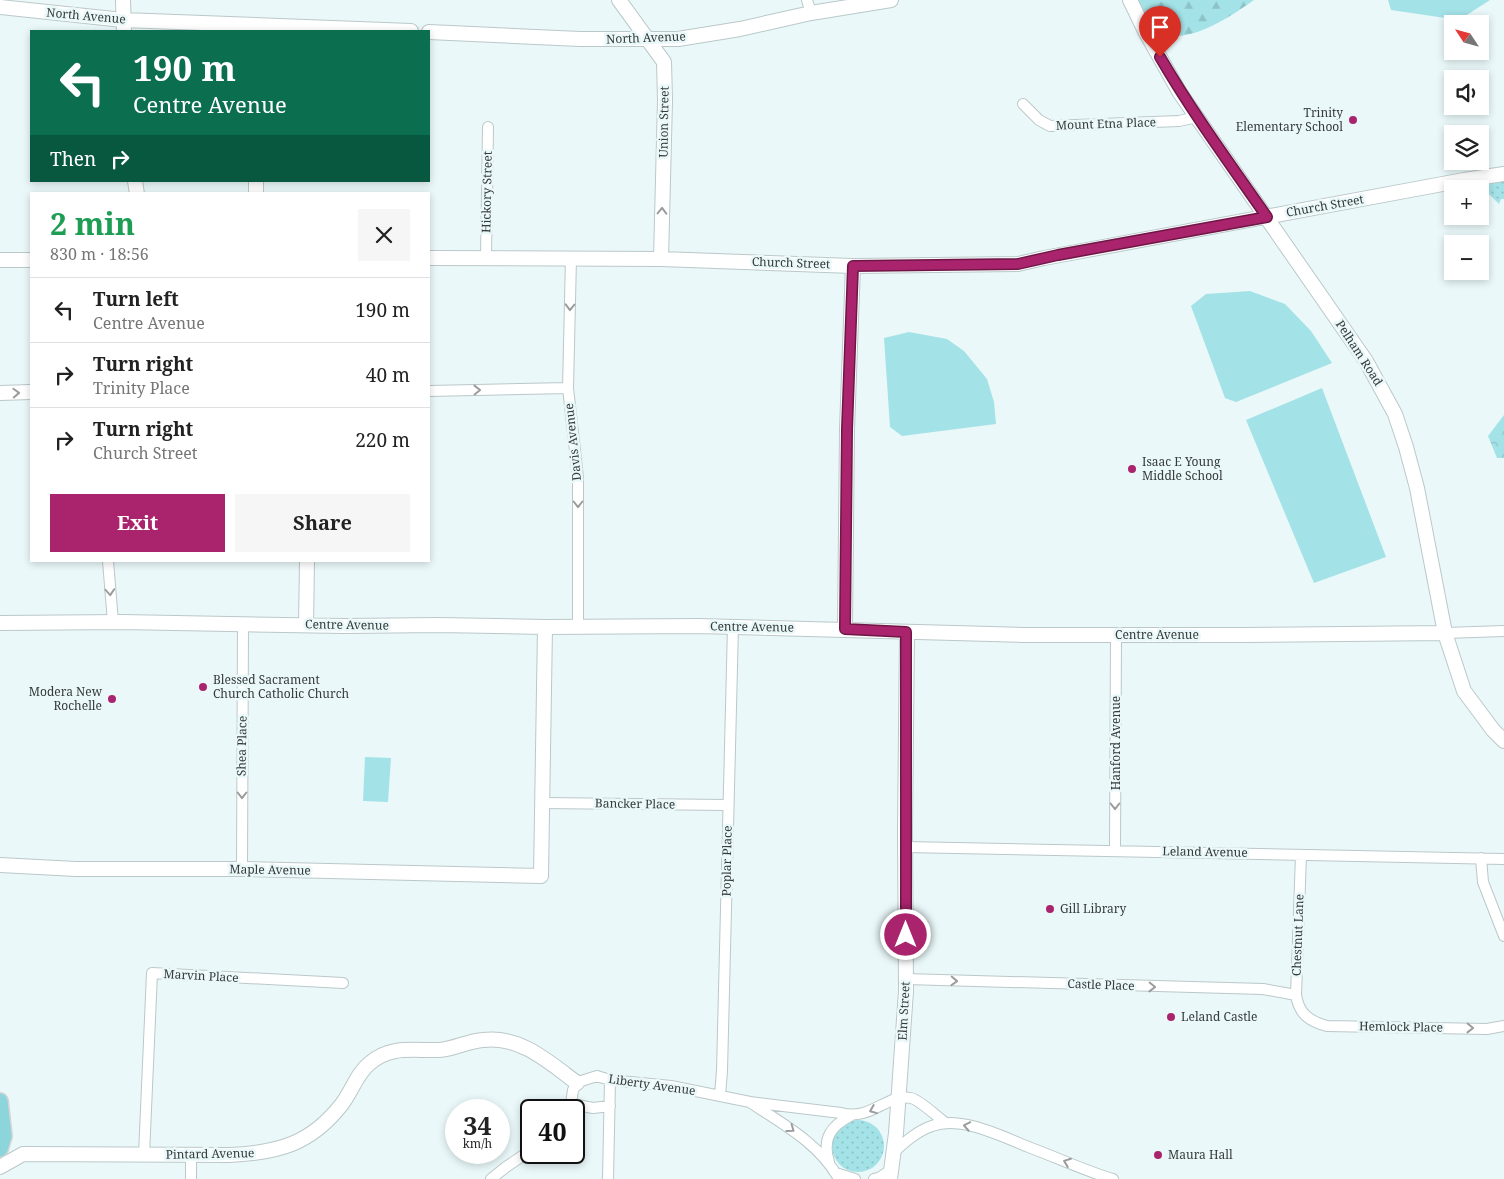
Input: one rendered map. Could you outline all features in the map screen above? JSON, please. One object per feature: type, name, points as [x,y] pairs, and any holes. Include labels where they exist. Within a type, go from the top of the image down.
[{"type":"main road","points":[[0,1101],[4,1136],[0,1149]]},
{"type":"street","points":[[123,0],[124,25]]},
{"type":"street","name":"Union Street","points":[[619,0],[664,62],[665,100],[661,260]]},
{"type":"street","name":"North Avenue","points":[[430,32],[580,39],[678,39],[740,29],[809,6],[890,0]]},
{"type":"street","name":"Pelham Road","points":[[1130,0],[1177,88],[1366,361],[1381,386],[1395,414],[1406,447],[1417,488],[1445,633],[1464,691],[1493,730],[1504,741]]},
{"type":"street","name":"North Avenue","points":[[0,7],[124,25],[359,30]]},
{"type":"street","name":"Mount Etna Place","points":[[1023,104],[1039,120],[1050,126],[1178,121],[1197,117]]},
{"type":"street","name":"Hickory Street","points":[[486,257],[488,127]]},
{"type":"street","name":"Church Street","points":[[430,258],[571,258],[853,266],[1018,264],[1052,256],[1504,174]]},
{"type":"street","name":"Davis Avenue","points":[[571,258],[568,388],[578,478],[578,627]]},
{"type":"street","points":[[0,260],[30,260]]},
{"type":"street","points":[[845,629],[847,429],[853,266]]},
{"type":"street","points":[[430,391],[568,388]]},
{"type":"street","points":[[0,394],[30,392]]},
{"type":"street","points":[[108,562],[112,622]]},
{"type":"street","points":[[306,625],[308,562]]},
{"type":"street","name":"Centre Avenue","points":[[0,623],[112,622],[545,627],[733,626],[1023,635],[1244,635],[1504,631]]},
{"type":"street","name":"Shea Place","points":[[242,869],[243,624]]},
{"type":"street","name":"Poplar Place","points":[[720,1095],[733,626]]},
{"type":"street","points":[[542,803],[545,627]]},
{"type":"street","name":"Elm Street","points":[[891,1174],[906,979],[906,632]]},
{"type":"street","name":"Hanford Avenue","points":[[1115,851],[1116,635]]},
{"type":"street","name":"Maple Avenue","points":[[0,865],[76,869],[242,869],[541,876],[542,803]]},
{"type":"street","name":"Bancker Place","points":[[542,803],[727,805]]},
{"type":"street","name":"Leland Avenue","points":[[905,847],[1504,859]]},
{"type":"street","name":"Chestnut Lane","points":[[1301,855],[1296,994],[1297,1003],[1302,1013]]},
{"type":"street","points":[[1481,858],[1483,882],[1504,936]]},
{"type":"street","name":"Marvin Place","points":[[144,1155],[152,973],[343,983]]},
{"type":"street","name":"Castle Place","points":[[906,979],[1263,989],[1296,994]]},
{"type":"street","name":"Hemlock Place","points":[[1302,1013],[1313,1022],[1327,1026],[1487,1029],[1504,1026]]},
{"type":"street","name":"Pintard Avenue","points":[[0,1167],[23,1154],[191,1156],[257,1154],[280,1149],[298,1142],[315,1131],[343,1102],[367,1065],[392,1050],[441,1050],[484,1039],[506,1041],[527,1048],[577,1084]]},
{"type":"street","name":"Liberty Avenue","points":[[577,1084],[597,1076],[610,1080],[671,1086],[750,1102],[852,1115],[866,1113],[898,1097]]},
{"type":"street","points":[[608,1179],[610,1080]]},
{"type":"street","points":[[572,1099],[573,1090],[577,1084]]},
{"type":"street","points":[[898,1097],[913,1098],[946,1123]]},
{"type":"street","name":"Liberty Avenue","points":[[750,1102],[790,1128],[815,1149],[835,1172],[855,1179]]},
{"type":"street","points":[[585,1108],[610,1106]]},
{"type":"street","name":"Liberty Avenue","points":[[835,1172],[826,1151],[827,1140],[832,1130],[841,1121],[852,1115]]},
{"type":"street","points":[[894,1152],[923,1130],[946,1123],[983,1129],[1109,1178]]},
{"type":"street","points":[[190,1179],[191,1156]]},
{"type":"street","points":[[491,1179],[520,1157]]},
{"type":"street","points":[[874,1179],[891,1174]]},
{"type":"green space","points":[[1136,0],[1254,0],[1220,22],[1193,34],[1179,36],[1166,35],[1152,28]]},
{"type":"green space","points":[[1388,0],[1490,0],[1467,15],[1444,15],[1444,18],[1391,10]]},
{"type":"green space","points":[[1504,174],[1504,199],[1501,199],[1499,204],[1489,194],[1489,180],[1474,179]]},
{"type":"green space","points":[[1250,291],[1285,304],[1311,331],[1332,363],[1236,402],[1225,398],[1191,306],[1206,294]]},
{"type":"green space","points":[[909,332],[947,339],[964,351],[987,379],[994,402],[996,424],[902,436],[890,427],[884,338]]},
{"type":"green space","points":[[1322,388],[1386,557],[1314,583],[1246,420]]},
{"type":"green space","points":[[1504,415],[1504,458],[1497,458],[1488,436]]},
{"type":"green space","points":[[365,757],[391,758],[388,802],[363,801]]},
{"type":"green space","points":[[858,1120],[872,1124],[880,1132],[884,1146],[880,1160],[872,1168],[858,1172],[844,1168],[836,1160],[832,1146],[836,1132],[844,1124]]},
{"type":"place","name":"Trinity Elementary School","points":[[1353,120]]},
{"type":"place","name":"Isaac E Young Middle School","points":[[1132,469]]},
{"type":"place","name":"Blessed Sacrament Church Catholic Church","points":[[203,687]]},
{"type":"place","name":"Modera New Rochelle","points":[[112,699]]},
{"type":"place","name":"Gill Library","points":[[1050,909]]},
{"type":"place","name":"Leland Castle","points":[[1171,1017]]},
{"type":"place","name":"Maura Hall","points":[[1158,1155]]},
{"type":"route","points":[[906,935],[906,632],[845,629],[847,429],[853,266],[1018,264],[1267,217],[1177,88],[1160,57]]}]
